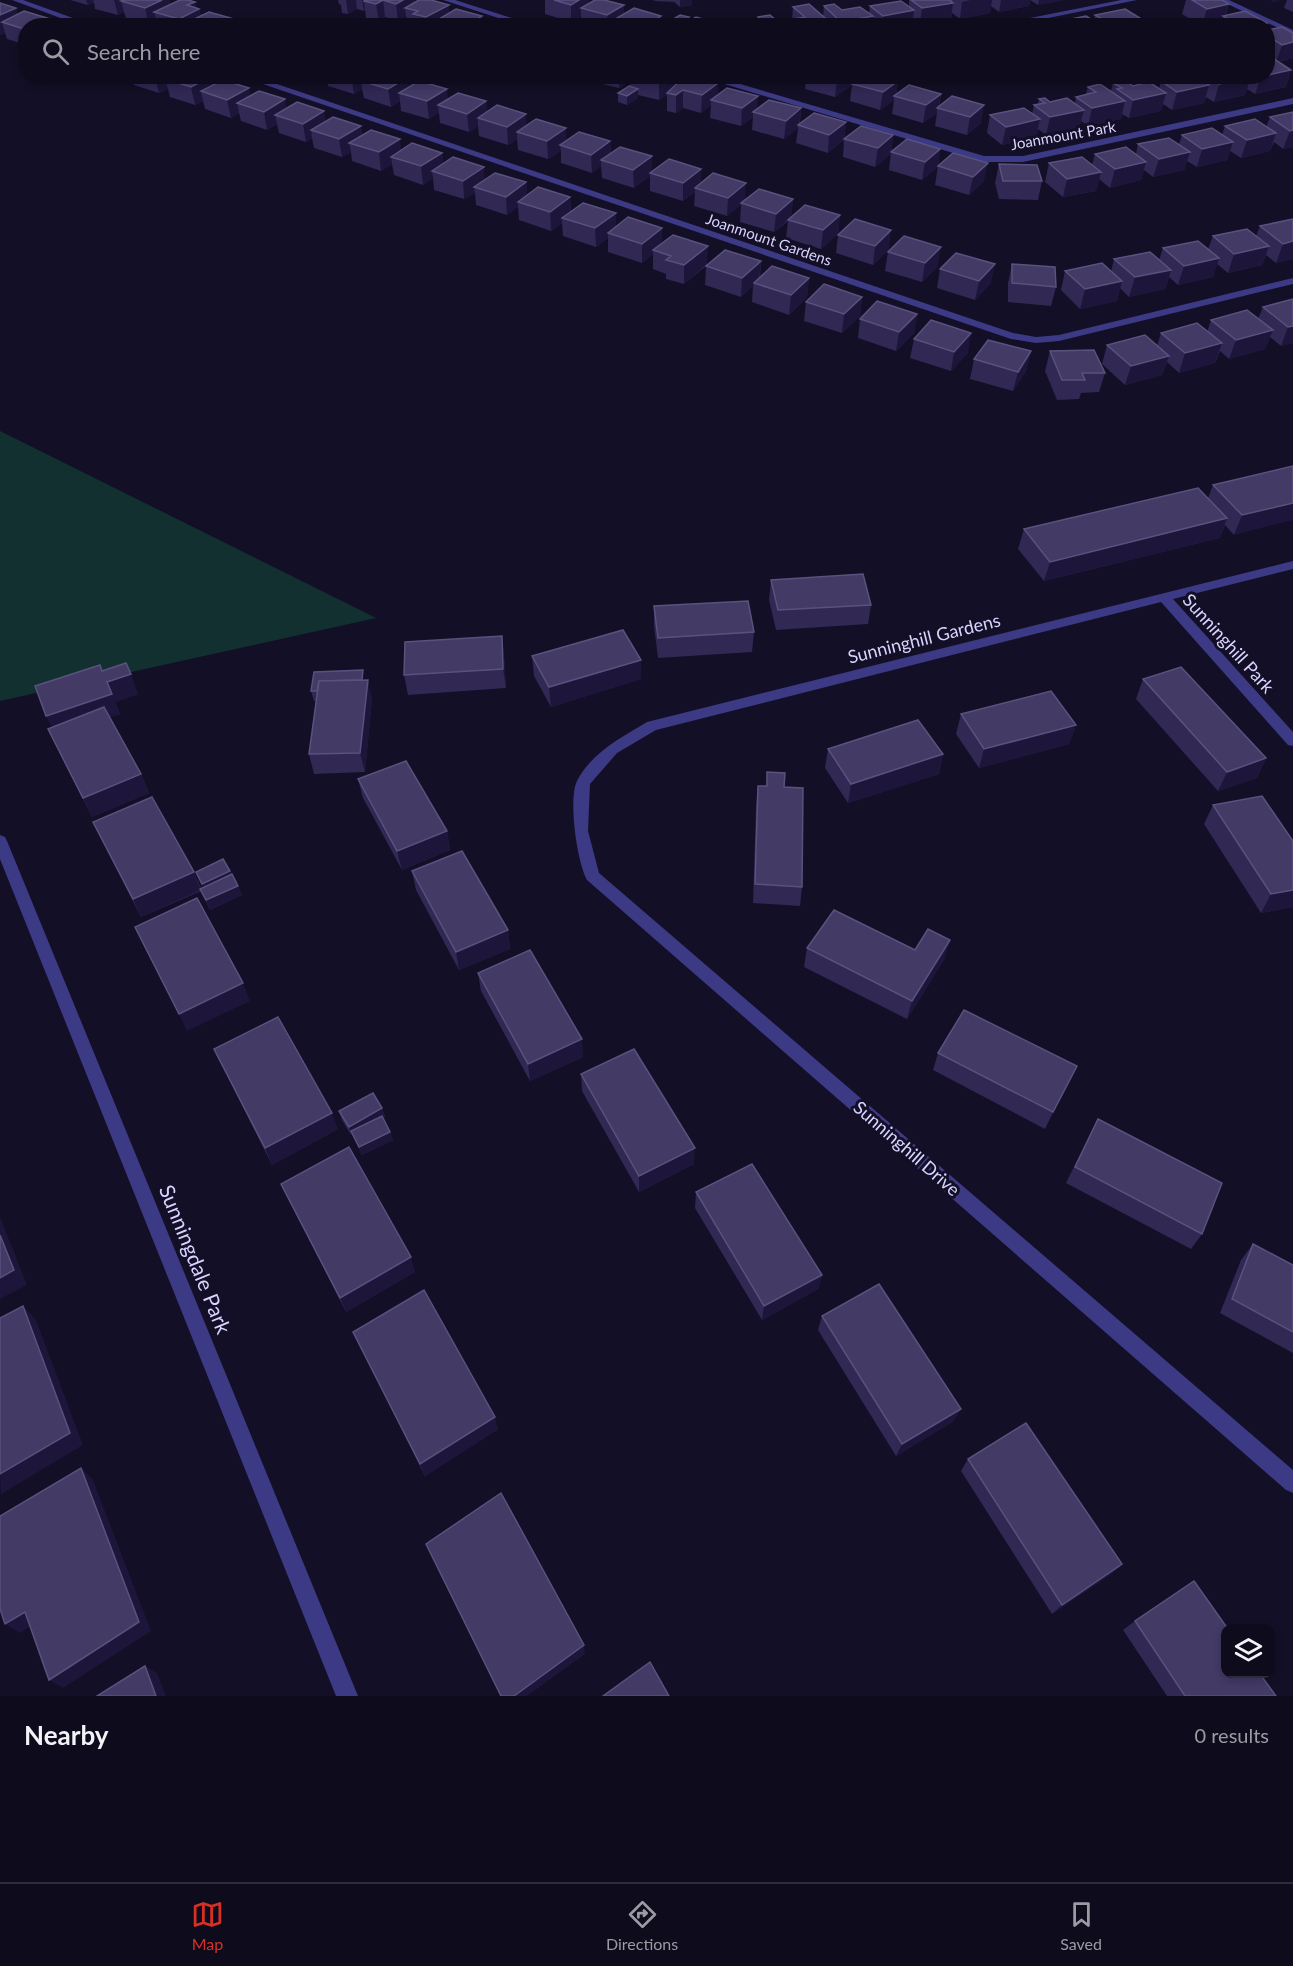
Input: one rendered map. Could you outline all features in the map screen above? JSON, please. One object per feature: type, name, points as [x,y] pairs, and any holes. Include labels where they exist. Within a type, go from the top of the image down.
[{"type":"street","points":[[16,0],[68,18]]},
{"type":"street","points":[[447,0],[507,18]]},
{"type":"street","points":[[1037,18],[1134,0]]},
{"type":"street","points":[[1223,0],[1261,18]]},
{"type":"street","points":[[462,4],[478,1]]},
{"type":"street","points":[[1275,25],[1293,33]]},
{"type":"street","name":"Joanmount Gardens","points":[[267,84],[1011,336],[1036,340],[1059,338],[1293,281]]},
{"type":"street","name":"Joanmount Park","points":[[729,84],[983,159],[1023,159],[1293,101]]},
{"type":"street","name":"Sunninghill Gardens","points":[[583,783],[612,749],[652,726],[1293,565]]},
{"type":"street","name":"Sunninghill Park","points":[[1163,596],[1293,741]]},
{"type":"street","name":"Sunninghill Drive","points":[[583,783],[581,831],[592,876],[1293,1483]]},
{"type":"street","name":"Sunningdale Park","points":[[0,841],[347,1696]]},
{"type":"green space","points":[[0,431],[376,618],[0,701]]},
{"type":"building","points":[[162,0],[145,8],[121,1]]},
{"type":"building","points":[[180,0],[195,2],[187,5],[199,9],[181,18],[154,12]]},
{"type":"building","points":[[365,0],[383,0],[376,4]]},
{"type":"building","points":[[383,0],[403,0],[396,4]]},
{"type":"building","points":[[419,0],[431,0],[449,5],[426,17],[413,14],[418,11],[405,8]]},
{"type":"building","points":[[554,0],[579,0],[571,5]]},
{"type":"building","points":[[595,0],[624,5],[607,15],[581,8]]},
{"type":"building","points":[[911,0],[950,0],[953,3],[922,8]]},
{"type":"building","points":[[1192,0],[1222,0],[1229,4],[1207,9]]},
{"type":"building","points":[[901,1],[914,10],[883,16],[870,6]]},
{"type":"building","points":[[0,3],[16,8],[0,15]]},
{"type":"building","points":[[809,4],[825,18],[799,18],[805,17],[793,7]]},
{"type":"building","points":[[834,4],[842,10],[860,7],[873,16],[837,18],[824,6]]},
{"type":"building","points":[[634,8],[661,16],[658,18],[617,18]]},
{"type":"building","points":[[456,9],[482,16],[479,18],[441,18]]},
{"type":"building","points":[[1125,9],[1140,18],[1100,18],[1095,15]]},
{"type":"building","points":[[24,11],[47,18],[18,18],[18,27],[2,22]]},
{"type":"building","points":[[1245,11],[1258,18],[1227,18],[1223,16]]},
{"type":"building","points":[[209,12],[230,18],[196,18]]},
{"type":"building","points":[[680,15],[689,17],[688,18],[675,18]]},
{"type":"building","points":[[770,15],[774,18],[759,18]]},
{"type":"building","points":[[1282,27],[1293,33],[1293,42],[1282,45],[1275,40],[1275,28]]},
{"type":"building","points":[[1275,60],[1291,70],[1275,73]]},
{"type":"building","points":[[181,84],[197,84],[191,87]]},
{"type":"building","points":[[215,84],[236,84],[249,88],[227,100],[201,91]]},
{"type":"building","points":[[371,84],[396,84],[388,89]]},
{"type":"building","points":[[414,84],[430,84],[447,89],[427,101],[399,93]]},
{"type":"building","points":[[677,84],[717,84],[702,95],[683,90],[676,95],[667,93]]},
{"type":"building","points":[[852,84],[894,84],[883,92]]},
{"type":"building","points":[[1100,84],[1125,101],[1092,108],[1076,97],[1096,92],[1088,87]]},
{"type":"building","points":[[1115,84],[1133,86],[1152,84],[1166,93],[1133,100],[1117,89],[1122,88]]},
{"type":"building","points":[[1165,84],[1209,85],[1177,92]]},
{"type":"building","points":[[909,85],[941,94],[926,105],[894,96]]},
{"type":"building","points":[[629,86],[638,89],[627,96],[618,93]]},
{"type":"building","points":[[727,88],[758,96],[742,108],[711,100]]},
{"type":"building","points":[[259,91],[285,99],[264,112],[237,103]]},
{"type":"building","points":[[458,93],[486,101],[467,114],[438,105]]},
{"type":"building","points":[[952,96],[984,105],[970,117],[937,108]]},
{"type":"building","points":[[1045,98],[1050,102],[1067,98],[1084,110],[1050,117],[1034,105],[1045,103],[1039,99]]},
{"type":"building","points":[[769,100],[801,108],[786,121],[753,112]]},
{"type":"building","points":[[297,102],[324,111],[303,124],[275,115]]},
{"type":"building","points":[[497,105],[526,114],[507,127],[478,118]]},
{"type":"building","points":[[1024,108],[1040,119],[1006,127],[990,115]]},
{"type":"building","points":[[1293,112],[1293,130],[1290,131],[1270,117]]},
{"type":"building","points":[[814,113],[846,122],[829,135],[798,125]]},
{"type":"building","points":[[333,117],[361,126],[339,139],[311,130]]},
{"type":"building","points":[[536,119],[566,128],[547,141],[517,132]]},
{"type":"building","points":[[1255,119],[1276,133],[1247,140],[1225,126]]},
{"type":"building","points":[[861,126],[893,135],[878,148],[844,139]]},
{"type":"building","points":[[1212,128],[1233,142],[1202,149],[1182,135]]},
{"type":"building","points":[[371,130],[400,139],[379,152],[349,143]]},
{"type":"building","points":[[579,132],[610,141],[591,155],[560,145]]},
{"type":"building","points":[[1169,138],[1190,152],[1159,159],[1138,144]]},
{"type":"building","points":[[907,139],[940,149],[925,162],[891,152]]},
{"type":"building","points":[[412,143],[442,153],[421,166],[391,157]]},
{"type":"building","points":[[620,147],[652,156],[633,170],[601,160]]},
{"type":"building","points":[[1126,147],[1146,162],[1115,169],[1095,154]]},
{"type":"building","points":[[953,153],[988,163],[973,177],[938,166]]},
{"type":"building","points":[[453,157],[484,167],[463,181],[432,171]]},
{"type":"building","points":[[1082,157],[1101,172],[1067,179],[1049,163]]},
{"type":"building","points":[[669,159],[701,169],[683,183],[650,173]]},
{"type":"building","points":[[999,164],[1037,165],[1042,181],[1003,181]]},
{"type":"building","points":[[495,173],[526,182],[506,197],[474,187]]},
{"type":"building","points":[[713,173],[746,183],[728,198],[695,188]]},
{"type":"building","points":[[538,187],[570,197],[550,212],[518,202]]},
{"type":"building","points":[[759,189],[793,199],[776,214],[741,203]]},
{"type":"building","points":[[583,203],[616,213],[595,228],[562,218]]},
{"type":"building","points":[[805,205],[840,215],[823,230],[788,220]]},
{"type":"building","points":[[628,217],[662,228],[642,244],[608,233]]},
{"type":"building","points":[[855,219],[891,230],[875,246],[838,235]]},
{"type":"building","points":[[1293,219],[1293,241],[1283,244],[1260,226]]},
{"type":"building","points":[[1247,229],[1269,246],[1234,254],[1213,236]]},
{"type":"building","points":[[673,235],[708,246],[684,265],[666,260],[671,256],[653,250]]},
{"type":"building","points":[[904,236],[941,247],[925,263],[888,252]]},
{"type":"building","points":[[1198,241],[1219,258],[1184,266],[1163,248]]},
{"type":"building","points":[[725,250],[761,261],[742,278],[706,266]]},
{"type":"building","points":[[1150,252],[1171,270],[1135,277],[1114,259]]},
{"type":"building","points":[[956,253],[995,264],[979,281],[940,269]]},
{"type":"building","points":[[1102,263],[1122,281],[1085,289],[1065,271]]},
{"type":"building","points":[[1012,264],[1055,267],[1056,287],[1012,283]]},
{"type":"building","points":[[772,266],[809,278],[791,295],[754,283]]},
{"type":"building","points":[[824,284],[862,297],[844,314],[806,302]]},
{"type":"building","points":[[1293,299],[1293,326],[1288,327],[1263,307]]},
{"type":"building","points":[[877,301],[917,314],[899,332],[860,319]]},
{"type":"building","points":[[1247,310],[1273,330],[1236,340],[1211,320]]},
{"type":"building","points":[[931,320],[971,333],[954,352],[914,339]]},
{"type":"building","points":[[1197,323],[1222,343],[1185,353],[1161,333]]},
{"type":"building","points":[[1145,335],[1169,356],[1131,366],[1107,345]]},
{"type":"building","points":[[988,340],[1031,351],[1018,372],[974,359]]},
{"type":"building","points":[[1094,350],[1105,373],[1082,373],[1085,380],[1062,380],[1050,351]]},
{"type":"building","points":[[1293,466],[1293,503],[1242,515],[1213,485]]},
{"type":"building","points":[[1198,488],[1227,518],[1050,562],[1024,529]]},
{"type":"building","points":[[863,574],[871,605],[778,610],[771,580]]},
{"type":"building","points":[[748,601],[754,632],[658,638],[654,606]]},
{"type":"building","points":[[623,630],[641,660],[549,687],[532,656]]},
{"type":"building","points":[[502,636],[503,669],[404,675],[405,642]]},
{"type":"building","points":[[126,663],[131,674],[107,682],[112,694],[46,716],[35,686],[100,665],[102,671]]},
{"type":"building","points":[[1181,667],[1266,758],[1227,772],[1143,679]]},
{"type":"building","points":[[363,670],[362,680],[319,681],[317,691],[311,691],[314,672]]},
{"type":"building","points":[[368,680],[360,753],[309,754],[319,681]]},
{"type":"building","points":[[1051,691],[1076,725],[984,749],[961,714]]},
{"type":"building","points":[[104,707],[141,774],[83,798],[48,729]]},
{"type":"building","points":[[918,720],[943,754],[851,784],[828,749]]},
{"type":"building","points":[[406,761],[447,831],[397,851],[358,779]]},
{"type":"building","points":[[767,772],[785,773],[784,787],[803,788],[802,887],[755,884],[758,786],[767,786]]},
{"type":"building","points":[[1262,796],[1293,841],[1293,890],[1271,894],[1213,805]]},
{"type":"building","points":[[152,797],[194,872],[133,899],[93,822]]},
{"type":"building","points":[[462,851],[508,930],[456,952],[412,871]]},
{"type":"building","points":[[223,859],[230,871],[202,884],[196,872]]},
{"type":"building","points":[[232,874],[238,886],[206,900],[200,889]]},
{"type":"building","points":[[197,898],[243,983],[179,1014],[135,927]]},
{"type":"building","points":[[834,910],[915,950],[928,929],[950,940],[912,1001],[807,948]]},
{"type":"building","points":[[530,950],[582,1039],[528,1064],[478,973]]},
{"type":"building","points":[[964,1010],[1077,1066],[1053,1112],[938,1053]]},
{"type":"building","points":[[278,1017],[332,1113],[265,1148],[214,1049]]},
{"type":"building","points":[[634,1049],[695,1148],[639,1176],[581,1074]]},
{"type":"building","points":[[373,1093],[382,1108],[349,1127],[339,1111]]},
{"type":"building","points":[[382,1116],[390,1132],[359,1147],[351,1131]]},
{"type":"building","points":[[1098,1119],[1222,1183],[1202,1234],[1075,1167]]},
{"type":"building","points":[[349,1147],[411,1257],[340,1298],[281,1184]]},
{"type":"building","points":[[752,1164],[822,1275],[764,1306],[696,1192]]},
{"type":"building","points":[[0,1235],[14,1270],[0,1278]]},
{"type":"building","points":[[1253,1244],[1293,1265],[1293,1332],[1232,1299]]},
{"type":"building","points":[[879,1284],[961,1409],[902,1444],[822,1316]]},
{"type":"building","points":[[424,1290],[495,1417],[420,1464],[353,1332]]},
{"type":"building","points":[[23,1306],[70,1433],[0,1474],[0,1318]]},
{"type":"building","points":[[1026,1423],[1122,1564],[1062,1605],[968,1459]]},
{"type":"building","points":[[81,1468],[139,1622],[49,1680],[25,1612],[5,1624],[0,1609],[0,1516]]},
{"type":"building","points":[[501,1493],[584,1645],[514,1696],[501,1696],[426,1544]]},
{"type":"building","points":[[1194,1581],[1224,1624],[1221,1624],[1221,1678],[1263,1678],[1276,1696],[1185,1696],[1135,1621]]},
{"type":"building","points":[[650,1662],[669,1696],[603,1696]]},
{"type":"building","points":[[145,1666],[156,1696],[97,1696]]}]
